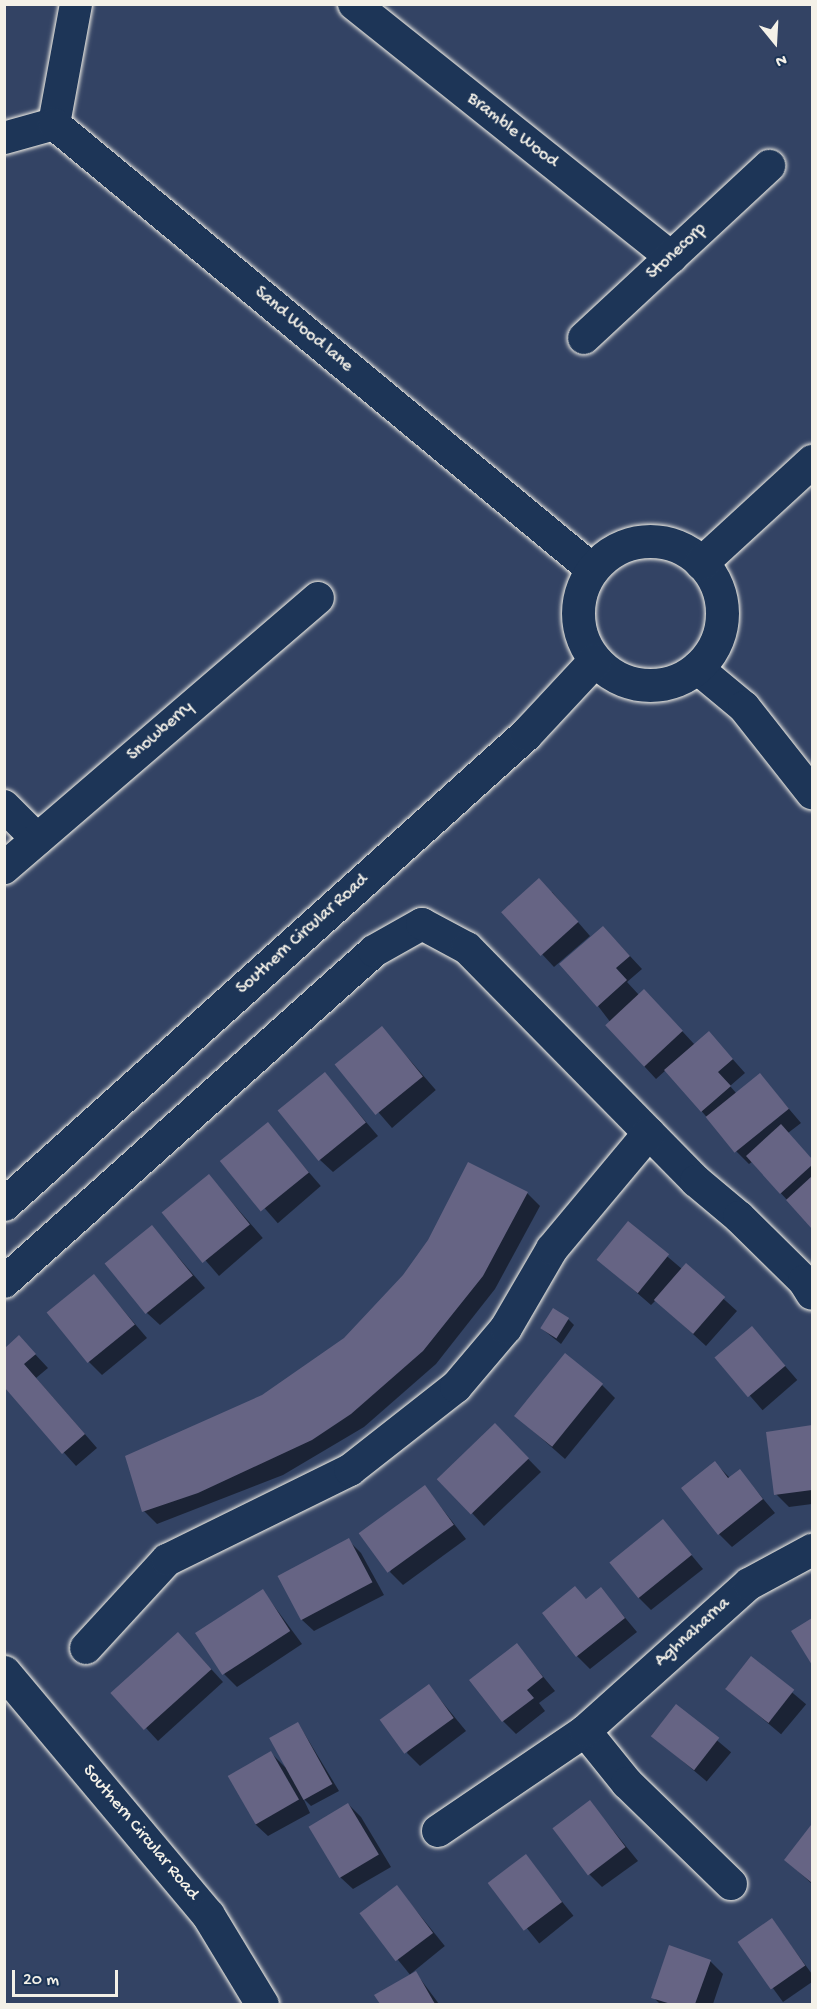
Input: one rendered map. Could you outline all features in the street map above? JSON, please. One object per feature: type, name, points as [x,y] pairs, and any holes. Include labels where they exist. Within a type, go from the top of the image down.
[{"type":"main road","points":[[701,563],[813,461]]},
{"type":"main road","points":[[634,541],[682,549],[701,563],[713,579],[722,616],[710,653],[697,668],[677,680],[655,685],[633,684],[612,675],[595,660],[582,639],[577,615],[581,591],[592,569],[611,553],[634,541]]},
{"type":"main road","name":"Southern Circular Road","points":[[4,1204],[526,734],[595,660]]},
{"type":"main road","name":"Southern Circular Road","points":[[4,1672],[208,1916],[262,2004]]},
{"type":"street","points":[[4,138],[54,124],[76,4]]},
{"type":"street","name":"Bramble Wood","points":[[354,4],[671,257]]},
{"type":"street","name":"Sand Wood lane","points":[[54,124],[592,569]]},
{"type":"street","name":"Stonecorp","points":[[584,338],[769,166]]},
{"type":"street","name":"Snowberry","points":[[4,868],[318,598]]},
{"type":"street","points":[[697,668],[744,707],[813,793]]},
{"type":"street","points":[[4,806],[38,839]]},
{"type":"street","points":[[4,1282],[374,951],[422,924],[467,948],[696,1181],[739,1217],[813,1294]]},
{"type":"street","points":[[86,1648],[167,1560],[350,1470],[456,1387],[506,1328],[552,1249],[649,1133]]},
{"type":"street","name":"Aghnaharna","points":[[438,1831],[585,1731],[749,1584],[813,1550]]},
{"type":"street","points":[[585,1731],[627,1783],[731,1884]]},
{"type":"building","points":[[539,878],[578,922],[541,956],[501,912]]},
{"type":"building","points":[[603,926],[630,956],[616,968],[627,980],[597,1007],[559,964]]},
{"type":"building","points":[[644,989],[683,1031],[644,1067],[605,1025]]},
{"type":"building","points":[[382,1026],[423,1077],[375,1115],[335,1064]]},
{"type":"building","points":[[709,1031],[733,1059],[718,1072],[731,1086],[701,1112],[664,1070]]},
{"type":"building","points":[[325,1072],[366,1123],[318,1161],[278,1110]]},
{"type":"building","points":[[760,1073],[789,1109],[735,1153],[706,1117]]},
{"type":"building","points":[[268,1122],[309,1173],[261,1212],[220,1161]]},
{"type":"building","points":[[781,1124],[812,1159],[812,1165],[780,1194],[746,1156]]},
{"type":"building","points":[[468,1162],[528,1192],[483,1276],[423,1351],[351,1414],[312,1440],[198,1493],[142,1512],[125,1456],[262,1395],[344,1338],[403,1275],[428,1240]]},
{"type":"building","points":[[209,1174],[250,1225],[202,1263],[162,1212]]},
{"type":"building","points":[[812,1176],[812,1229],[786,1200]]},
{"type":"building","points":[[628,1221],[669,1254],[638,1293],[597,1260]]},
{"type":"building","points":[[152,1225],[193,1276],[145,1314],[105,1263]]},
{"type":"building","points":[[686,1263],[725,1297],[693,1334],[654,1300]]},
{"type":"building","points":[[94,1274],[135,1325],[87,1363],[47,1312]]},
{"type":"building","points":[[553,1308],[569,1318],[556,1338],[540,1328]]},
{"type":"building","points":[[752,1326],[785,1366],[748,1397],[714,1357]]},
{"type":"building","points":[[19,1335],[36,1354],[24,1364],[85,1434],[62,1454],[5,1388],[5,1348]]},
{"type":"building","points":[[565,1353],[603,1384],[552,1447],[514,1416]]},
{"type":"building","points":[[495,1423],[529,1458],[471,1515],[437,1479]]},
{"type":"building","points":[[812,1425],[812,1490],[774,1495],[766,1432]]},
{"type":"building","points":[[715,1461],[728,1478],[740,1469],[763,1499],[718,1535],[681,1488]]},
{"type":"building","points":[[425,1485],[454,1525],[387,1573],[359,1533]]},
{"type":"building","points":[[663,1519],[692,1555],[638,1598],[609,1562]]},
{"type":"building","points":[[349,1538],[372,1582],[301,1620],[277,1576]]},
{"type":"building","points":[[575,1586],[586,1599],[601,1587],[625,1618],[576,1657],[542,1613]]},
{"type":"building","points":[[263,1589],[290,1631],[222,1675],[195,1633]]},
{"type":"building","points":[[812,1618],[812,1665],[791,1631]]},
{"type":"building","points":[[178,1632],[211,1669],[144,1730],[110,1693]]},
{"type":"building","points":[[517,1643],[543,1677],[527,1690],[534,1698],[502,1722],[469,1680]]},
{"type":"building","points":[[751,1656],[794,1690],[768,1723],[725,1689]]},
{"type":"building","points":[[429,1684],[454,1718],[404,1754],[380,1720]]},
{"type":"building","points":[[676,1704],[719,1738],[694,1770],[651,1736]]},
{"type":"building","points":[[298,1722],[332,1784],[304,1800],[269,1738]]},
{"type":"building","points":[[271,1751],[299,1799],[256,1824],[228,1776]]},
{"type":"building","points":[[590,1800],[626,1847],[588,1875],[552,1828]]},
{"type":"building","points":[[348,1803],[379,1854],[339,1878],[309,1827]]},
{"type":"building","points":[[812,1826],[812,1883],[784,1860]]},
{"type":"building","points":[[526,1854],[562,1902],[524,1931],[488,1883]]},
{"type":"building","points":[[397,1885],[433,1933],[396,1961],[359,1913]]},
{"type":"building","points":[[772,1918],[805,1966],[771,1990],[738,1942]]},
{"type":"building","points":[[669,1945],[711,1960],[695,2004],[671,2004],[651,1998]]},
{"type":"building","points":[[416,1971],[435,2004],[380,2004],[374,1995]]}]
